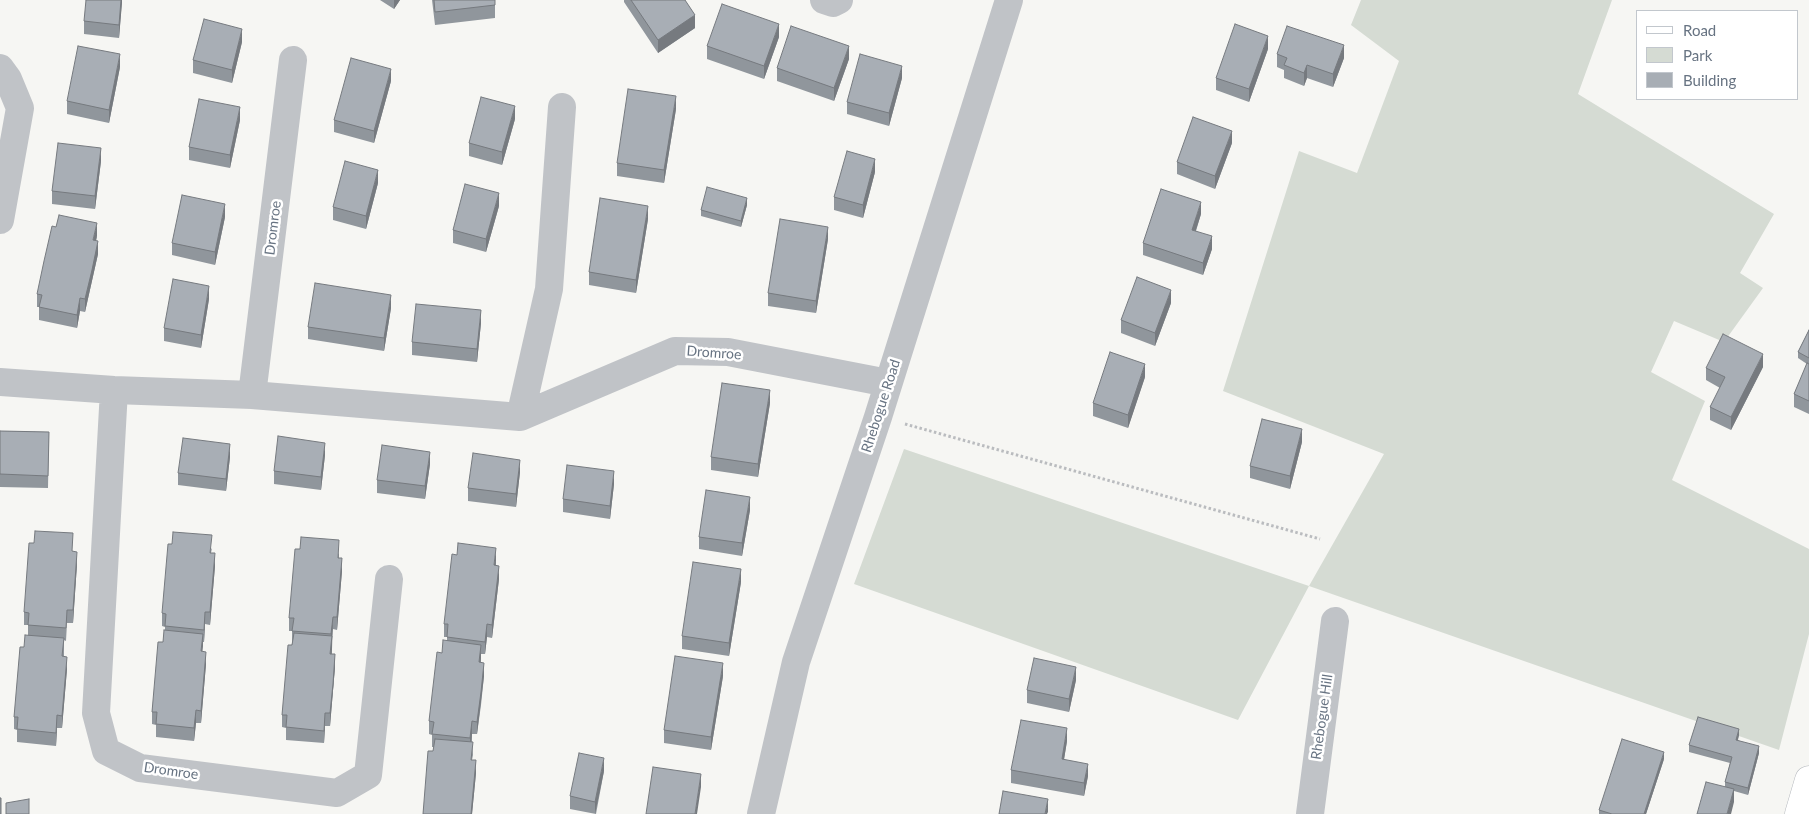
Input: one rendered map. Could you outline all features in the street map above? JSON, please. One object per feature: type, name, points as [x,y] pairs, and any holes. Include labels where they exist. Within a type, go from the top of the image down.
[{"type":"main road","points":[[1799,814],[1809,780]]},
{"type":"street","points":[[824,0],[833,3],[839,0]]},
{"type":"street","name":"Rhebogue Road","points":[[761,814],[796,662],[878,417],[1009,0]]},
{"type":"street","name":"Dromroe","points":[[252,395],[293,60]]},
{"type":"street","points":[[0,68],[8,79],[20,108],[0,220]]},
{"type":"street","points":[[520,417],[549,289],[562,107]]},
{"type":"street","name":"Dromroe","points":[[0,382],[114,390],[252,395],[520,417],[676,351],[728,352],[888,383]]},
{"type":"street","name":"Dromroe","points":[[114,390],[96,713],[106,751],[140,768],[337,793],[368,775],[389,579]]},
{"type":"street","name":"Rhebogue Hill","points":[[1310,814],[1335,621]]},
{"type":"path","points":[[878,417],[1320,539]]},
{"type":"green space","points":[[1361,0],[1612,0],[1578,94],[1774,214],[1740,273],[1763,288],[1724,342],[1674,321],[1651,372],[1705,401],[1672,480],[1809,549],[1809,634],[1779,750],[1309,586],[1384,454],[1223,391],[1299,151],[1357,173],[1399,61],[1351,25]]},
{"type":"green space","points":[[904,449],[1309,586],[1238,720],[854,584]]},
{"type":"building","points":[[86,0],[121,0],[119,25],[84,21]]},
{"type":"building","points":[[434,0],[495,0],[495,5],[435,12]]},
{"type":"building","points":[[631,0],[685,0],[695,15],[658,40]]},
{"type":"building","points":[[722,4],[779,24],[764,66],[707,46]]},
{"type":"building","points":[[204,19],[242,29],[232,70],[193,60]]},
{"type":"building","points":[[1235,24],[1268,36],[1249,89],[1216,78]]},
{"type":"building","points":[[791,26],[849,46],[834,88],[777,68]]},
{"type":"building","points":[[1287,26],[1344,45],[1333,74],[1307,65],[1304,73],[1284,65],[1287,58],[1277,54]]},
{"type":"building","points":[[78,46],[120,54],[109,110],[67,101]]},
{"type":"building","points":[[860,54],[902,66],[889,113],[847,102]]},
{"type":"building","points":[[351,58],[391,69],[374,131],[334,120]]},
{"type":"building","points":[[628,89],[676,96],[664,170],[617,163]]},
{"type":"building","points":[[481,97],[515,106],[502,152],[469,143]]},
{"type":"building","points":[[199,99],[240,107],[230,155],[189,147]]},
{"type":"building","points":[[1193,117],[1232,131],[1215,176],[1177,162]]},
{"type":"building","points":[[58,143],[101,148],[95,196],[52,191]]},
{"type":"building","points":[[847,151],[875,159],[863,205],[834,197]]},
{"type":"building","points":[[345,161],[378,170],[366,216],[333,207]]},
{"type":"building","points":[[465,184],[499,193],[486,239],[453,230]]},
{"type":"building","points":[[707,187],[747,198],[741,221],[701,210]]},
{"type":"building","points":[[1161,189],[1201,202],[1192,230],[1212,236],[1203,263],[1143,243]]},
{"type":"building","points":[[182,195],[225,204],[215,252],[172,243]]},
{"type":"building","points":[[600,198],[648,206],[636,280],[589,272]]},
{"type":"building","points":[[59,215],[97,223],[93,240],[98,241],[92,270],[85,299],[80,298],[77,315],[39,307],[42,295],[37,294],[44,261],[52,226],[56,227]]},
{"type":"building","points":[[780,219],[828,227],[816,301],[768,293]]},
{"type":"building","points":[[1137,277],[1171,290],[1155,333],[1121,320]]},
{"type":"building","points":[[173,279],[209,286],[201,335],[164,328]]},
{"type":"building","points":[[315,283],[391,295],[384,338],[308,327]]},
{"type":"building","points":[[416,304],[481,310],[477,349],[412,342]]},
{"type":"building","points":[[1809,330],[1809,358],[1798,352]]},
{"type":"building","points":[[1723,334],[1763,354],[1731,417],[1710,407],[1725,377],[1706,368]]},
{"type":"building","points":[[1110,352],[1145,364],[1128,415],[1093,403]]},
{"type":"building","points":[[1807,363],[1809,364],[1809,401],[1794,394]]},
{"type":"building","points":[[722,383],[770,390],[758,464],[711,457]]},
{"type":"building","points":[[1262,419],[1302,429],[1290,476],[1250,466]]},
{"type":"building","points":[[0,431],[49,432],[48,476],[0,474]]},
{"type":"building","points":[[278,436],[325,443],[321,477],[274,471]]},
{"type":"building","points":[[183,438],[230,444],[226,479],[178,473]]},
{"type":"building","points":[[382,445],[430,452],[425,486],[377,480]]},
{"type":"building","points":[[473,453],[520,460],[516,494],[468,488]]},
{"type":"building","points":[[567,465],[614,471],[610,506],[563,499]]},
{"type":"building","points":[[706,490],[750,497],[742,543],[699,537]]},
{"type":"building","points":[[35,531],[73,533],[72,551],[77,552],[73,610],[67,610],[66,628],[28,625],[29,613],[24,612],[29,543],[34,543]]},
{"type":"building","points":[[173,532],[212,535],[210,553],[215,553],[210,612],[205,612],[204,630],[165,626],[166,614],[162,613],[168,544],[172,544]]},
{"type":"building","points":[[301,537],[339,540],[338,558],[342,558],[337,617],[333,617],[331,634],[292,631],[294,618],[289,618],[295,549],[300,549]]},
{"type":"building","points":[[458,543],[496,548],[494,565],[499,566],[492,625],[487,624],[485,642],[447,637],[448,624],[444,624],[452,554],[457,555]]},
{"type":"building","points":[[693,562],[741,569],[729,643],[682,636]]},
{"type":"building","points":[[164,630],[203,634],[201,651],[206,652],[201,711],[196,710],[194,728],[156,724],[157,712],[152,712],[158,642],[163,642]]},
{"type":"building","points":[[294,633],[332,636],[330,654],[335,654],[333,684],[330,713],[325,713],[324,731],[286,727],[287,715],[282,715],[288,645],[292,645]]},
{"type":"building","points":[[25,635],[64,638],[62,656],[67,657],[62,716],[57,715],[56,733],[17,729],[18,717],[14,717],[20,647],[24,647]]},
{"type":"building","points":[[443,640],[481,645],[479,662],[484,663],[481,692],[477,722],[472,721],[470,738],[432,734],[434,722],[429,721],[437,652],[442,653]]},
{"type":"building","points":[[675,656],[723,663],[711,737],[664,730]]},
{"type":"building","points":[[1034,658],[1076,667],[1069,699],[1027,690]]},
{"type":"building","points":[[1698,717],[1739,729],[1736,740],[1759,746],[1748,788],[1725,782],[1732,757],[1689,745]]},
{"type":"building","points":[[1021,720],[1067,728],[1062,759],[1088,764],[1084,783],[1011,770]]},
{"type":"building","points":[[435,739],[473,742],[471,760],[476,760],[471,814],[423,814],[428,751],[433,751]]},
{"type":"building","points":[[1622,739],[1664,752],[1644,814],[1612,814],[1599,810]]},
{"type":"building","points":[[579,753],[604,758],[595,802],[570,796]]},
{"type":"building","points":[[653,767],[701,774],[695,814],[646,814]]},
{"type":"building","points":[[1706,782],[1734,789],[1727,814],[1697,814]]},
{"type":"building","points":[[1003,791],[1048,799],[1045,814],[999,814]]},
{"type":"building","points":[[1,798],[1,814],[0,814]]},
{"type":"building","points":[[29,799],[29,814],[6,814],[6,803]]}]
